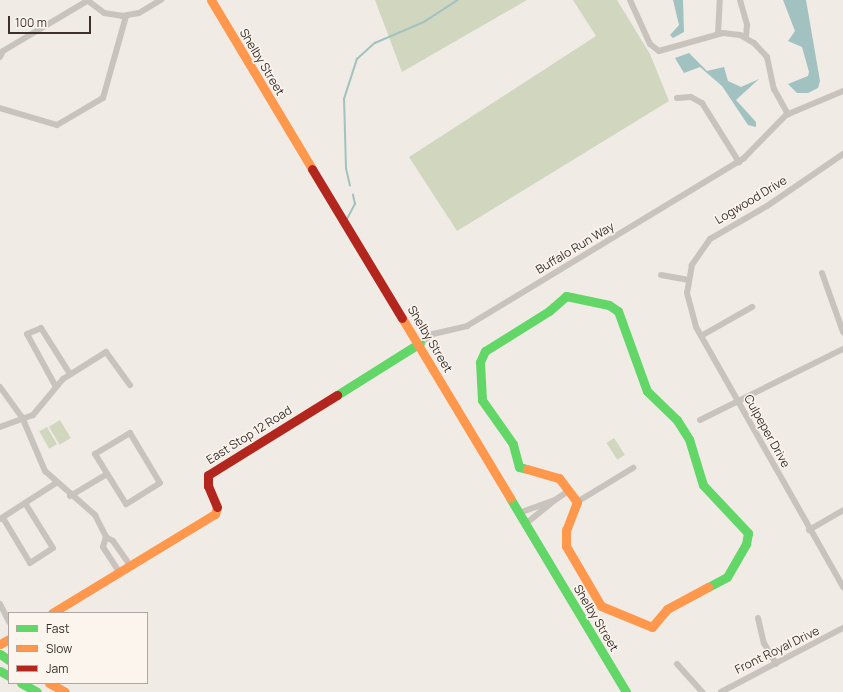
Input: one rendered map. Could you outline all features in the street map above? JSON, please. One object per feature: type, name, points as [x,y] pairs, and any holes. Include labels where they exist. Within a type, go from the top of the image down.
[{"type":"street","points":[[0,57],[3,51],[87,0],[106,14],[126,16],[161,0]]},
{"type":"street","name":"Shelby Street","points":[[211,0],[420,342],[525,524],[626,692]]},
{"type":"street","points":[[630,0],[654,49],[663,51],[718,34],[746,37],[767,57],[774,89],[788,114],[836,96],[843,91]]},
{"type":"street","points":[[718,34],[720,0]]},
{"type":"street","points":[[740,0],[747,25],[746,37]]},
{"type":"street","points":[[0,108],[57,125],[103,98],[126,16]]},
{"type":"street","points":[[677,98],[691,97],[703,105],[738,162]]},
{"type":"street","name":"Buffalo Run Way","points":[[420,342],[433,334],[467,326],[738,162],[788,114]]},
{"type":"street","name":"Logwood Drive","points":[[688,280],[697,256],[716,234],[767,206],[843,154]]},
{"type":"street","points":[[822,273],[843,332]]},
{"type":"street","points":[[661,275],[688,280]]},
{"type":"street","name":"Culpeper Drive","points":[[688,280],[689,308],[701,336],[809,530],[843,587]]},
{"type":"street","points":[[577,502],[570,490],[559,478],[519,467],[513,444],[482,401],[480,374],[480,362],[485,351],[549,311],[564,297],[585,299],[618,311],[647,390],[677,420],[690,441],[703,485],[744,526],[747,542],[726,578],[711,582],[667,609],[652,627],[619,616],[601,606],[566,548],[566,530],[577,502],[633,468]]},
{"type":"street","points":[[701,336],[752,307]]},
{"type":"street","points":[[56,387],[27,334],[41,328],[70,374]]},
{"type":"street","name":"East Stop 12 Road","points":[[54,612],[215,514],[218,504],[208,486],[208,474],[420,342]]},
{"type":"street","points":[[700,420],[738,401],[795,376],[843,349]]},
{"type":"street","points":[[0,427],[23,419],[41,408],[56,387],[70,374],[107,352],[130,385]]},
{"type":"street","points":[[0,386],[23,419],[37,458],[56,483],[95,515],[106,537],[114,542],[130,565]]},
{"type":"street","points":[[130,433],[160,483],[126,504],[107,474],[95,454],[130,433]]},
{"type":"street","points":[[70,496],[107,474]]},
{"type":"street","points":[[25,503],[53,548],[30,563],[1,518],[56,483]]},
{"type":"street","points":[[525,524],[570,490]]},
{"type":"street","points":[[519,513],[555,500]]},
{"type":"street","points":[[809,530],[843,510]]},
{"type":"street","points":[[106,537],[103,547],[119,572]]},
{"type":"street","points":[[0,604],[8,620]]},
{"type":"street","points":[[758,618],[764,643],[776,664]]},
{"type":"street","name":"Front Royal Drive","points":[[721,692],[843,628]]},
{"type":"street","points":[[677,664],[702,692]]},
{"type":"street","points":[[23,684],[37,692]]},
{"type":"street","points":[[51,684],[65,692]]},
{"type":"green space","points":[[375,0],[527,0],[402,72]]},
{"type":"green space","points":[[573,0],[617,0],[650,54],[669,101],[457,231],[409,157],[596,36]]},
{"type":"green space","points":[[60,420],[71,438],[60,445],[49,427]]},
{"type":"green space","points":[[47,427],[57,444],[49,449],[39,432]]},
{"type":"green space","points":[[614,438],[625,455],[617,460],[606,443]]},
{"type":"water","points":[[673,0],[683,0],[684,32],[673,38],[670,35],[679,25]]},
{"type":"water","points":[[783,0],[806,0],[820,81],[818,88],[808,93],[797,93],[788,84],[808,76],[809,72],[802,47],[788,41],[795,31]]},
{"type":"water","points":[[689,53],[707,71],[724,67],[728,81],[741,87],[759,79],[736,100],[756,122],[756,127],[748,125],[722,86],[700,67],[684,73],[675,58]]},
{"type":"waterway","points":[[350,186],[346,169],[344,99],[357,59],[375,43],[424,22],[458,0]]},
{"type":"waterway","points":[[347,219],[355,204],[353,195]]},
{"type":"traffic: fast","points":[[566,296],[609,305],[618,311],[647,391],[677,420],[689,439],[703,485],[748,533],[746,544],[727,577],[708,587]]},
{"type":"traffic: fast","points":[[527,469],[519,467],[513,444],[482,400],[480,362],[485,351],[549,311],[566,296]]},
{"type":"traffic: fast","points":[[337,395],[420,343]]},
{"type":"traffic: fast","points":[[510,498],[626,692]]},
{"type":"traffic: fast","points":[[0,654],[8,659]]},
{"type":"traffic: fast","points":[[0,671],[8,675]]},
{"type":"traffic: fast","points":[[23,684],[37,692]]},
{"type":"traffic: slow","points":[[211,0],[312,169]]},
{"type":"traffic: slow","points":[[402,318],[510,498]]},
{"type":"traffic: slow","points":[[527,469],[559,478],[577,502],[566,530],[566,546],[601,606],[652,627],[667,609],[708,587]]},
{"type":"traffic: slow","points":[[54,612],[215,514],[217,507]]},
{"type":"traffic: slow","points":[[0,644],[8,640]]},
{"type":"traffic: slow","points":[[51,684],[65,692]]},
{"type":"traffic: jam","points":[[312,169],[402,318]]},
{"type":"traffic: jam","points":[[217,507],[208,486],[208,475],[337,395]]}]
